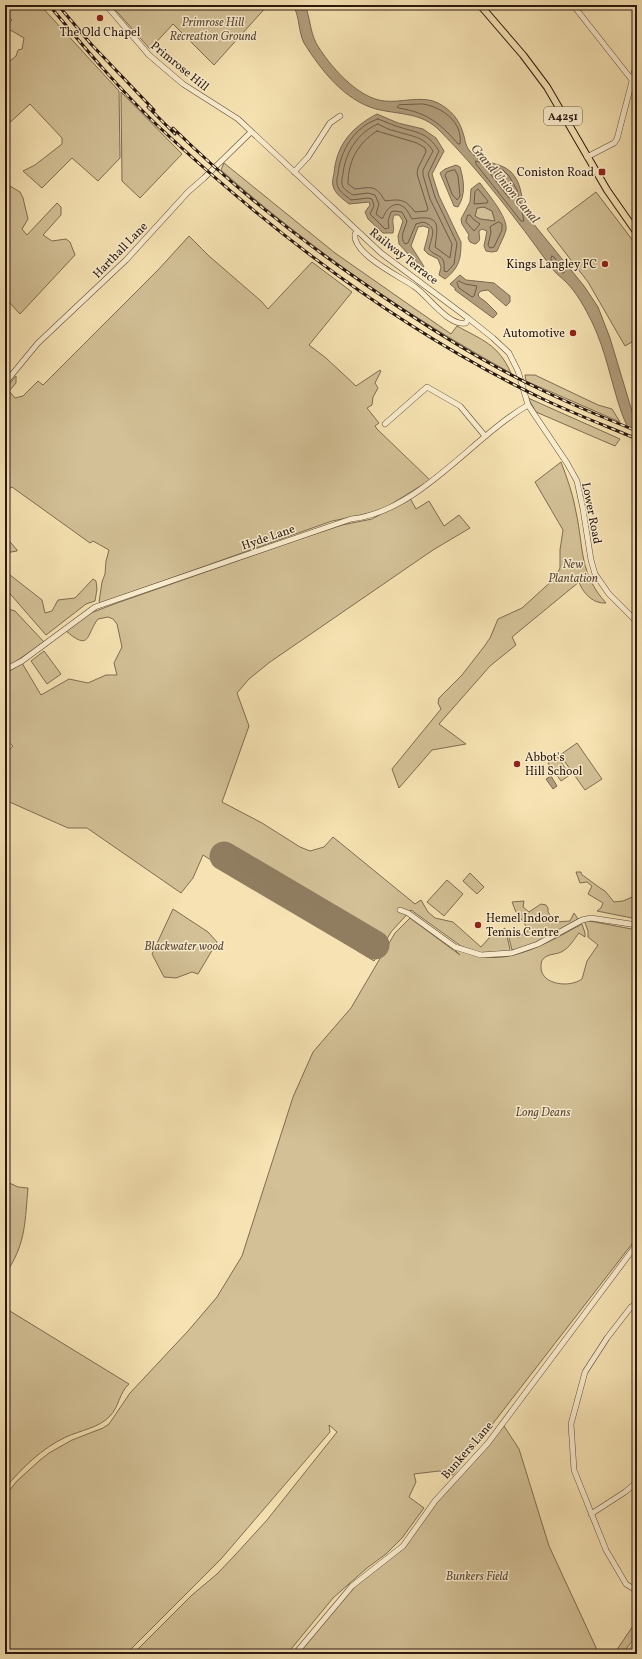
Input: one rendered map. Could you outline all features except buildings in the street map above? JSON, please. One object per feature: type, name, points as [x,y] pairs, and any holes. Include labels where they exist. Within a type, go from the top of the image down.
[{"type":"main road","name":"A4251","points":[[480,5],[523,55],[547,87],[606,190],[637,233]]},
{"type":"street","name":"Primrose Hill","points":[[106,5],[148,55],[183,84],[234,117],[251,132]]},
{"type":"street","points":[[573,5],[632,80]]},
{"type":"street","points":[[587,158],[614,143],[617,139],[637,62]]},
{"type":"street","points":[[294,172],[308,157],[330,124],[340,116]]},
{"type":"street","name":"Railway Terrace","points":[[251,132],[381,253],[468,318],[509,353],[518,371],[528,405]]},
{"type":"street","name":"Harthall Lane","points":[[5,383],[38,343],[126,260],[188,192],[251,132]]},
{"type":"street","points":[[357,232],[354,234],[355,240],[383,269],[415,287],[436,307],[453,320],[461,324],[466,322],[468,318]]},
{"type":"street","points":[[385,424],[427,387],[460,406],[485,436]]},
{"type":"street","name":"Hyde Lane","points":[[5,670],[22,661],[83,614],[95,607],[351,519],[364,517],[385,510],[430,482],[485,436],[528,405]]},
{"type":"street","name":"Lower Road","points":[[528,405],[575,476],[580,493],[591,560],[595,574],[609,594],[637,622]]},
{"type":"street","points":[[400,910],[408,913],[455,947],[482,956],[512,953],[538,944],[580,921],[591,918],[637,925]]},
{"type":"street","name":"Bunkers Lane","points":[[295,1654],[352,1586],[403,1546],[435,1501],[492,1438],[637,1244]]},
{"type":"street","points":[[637,1304],[631,1307],[606,1338],[585,1372],[571,1424],[574,1470],[606,1550],[626,1584],[637,1591]]},
{"type":"street","points":[[592,1514],[637,1482]]},
{"type":"street","points":[[630,1654],[637,1643]]},
{"type":"green space","points":[[5,5],[40,5],[119,91],[120,158],[98,181],[72,158],[42,188],[23,171],[35,165],[62,144],[62,138],[30,104],[5,127],[5,65],[16,56],[18,50],[22,49],[24,38],[7,28],[6,25],[12,20],[5,13]]},
{"type":"green space","name":"Primrose Hill Recreation Ground","points":[[111,5],[268,5],[214,65],[173,24],[150,49]]},
{"type":"green space","points":[[121,92],[182,154],[140,198],[122,181]]},
{"type":"green space","points":[[224,163],[335,253],[451,334],[457,326],[482,339],[501,355],[511,373],[434,328],[360,279],[324,253],[254,199],[221,170]]},
{"type":"green space","points":[[10,186],[20,192],[23,198],[28,219],[22,229],[27,235],[57,203],[61,207],[61,215],[43,235],[52,241],[66,239],[70,242],[75,255],[20,314],[8,301],[5,304],[5,192]]},
{"type":"green space","name":"Kings Langley FC","points":[[596,192],[637,246],[637,339],[625,346],[588,282],[547,229]]},
{"type":"green space","points":[[484,207],[492,211],[495,221],[480,219],[475,216],[477,208]]},
{"type":"green space","points":[[189,236],[268,309],[312,262],[352,292],[309,345],[326,358],[356,386],[380,370],[381,371],[375,383],[378,388],[373,397],[372,405],[367,408],[379,423],[375,426],[430,480],[385,508],[372,513],[332,521],[101,603],[99,602],[102,582],[105,574],[109,550],[93,541],[90,543],[12,487],[5,492],[5,400],[7,399],[5,397],[5,389],[16,376],[16,383],[9,391],[15,398],[23,396],[38,381],[43,385],[158,270]]},
{"type":"green space","points":[[525,375],[535,375],[598,405],[612,409],[620,422],[526,381]]},
{"type":"green space","points":[[528,398],[620,439],[615,446],[536,412]]},
{"type":"green space","name":"New Plantation","points":[[561,462],[573,499],[587,571],[597,592],[606,603],[597,602],[589,597],[579,582],[512,637],[516,645],[490,666],[439,724],[466,744],[432,750],[399,788],[392,769],[441,709],[438,703],[439,698],[462,675],[483,648],[490,638],[498,619],[522,608],[555,578],[560,568],[560,550],[563,530],[535,482]]},
{"type":"green space","points":[[410,498],[416,509],[429,501],[444,526],[459,515],[470,528],[433,550],[270,662],[249,679],[237,693],[249,726],[222,802],[262,823],[300,847],[310,851],[324,847],[333,837],[415,904],[421,900],[428,912],[435,918],[453,922],[481,947],[489,938],[505,928],[510,949],[509,951],[483,954],[461,946],[411,910],[391,932],[374,961],[203,855],[193,878],[181,893],[87,828],[68,828],[5,800],[5,754],[13,746],[5,739],[5,674],[22,663],[41,695],[69,679],[88,683],[106,675],[117,675],[114,663],[122,647],[117,624],[113,619],[108,617],[98,619],[87,639],[84,641],[73,637],[65,630],[88,614],[297,540],[342,525],[372,519]]},
{"type":"green space","points":[[5,536],[17,550],[17,551],[5,553]]},
{"type":"green space","points":[[5,571],[42,600],[45,613],[52,611],[58,600],[75,598],[93,579],[96,581],[97,589],[95,601],[86,604],[46,635],[5,588]]},
{"type":"green space","points":[[5,608],[15,611],[44,642],[5,669]]},
{"type":"green space","points":[[44,651],[61,674],[47,684],[31,661]]},
{"type":"green space","points":[[577,743],[602,779],[585,790],[560,755]]},
{"type":"green space","points":[[557,756],[570,775],[561,781],[548,763]]},
{"type":"green space","points":[[576,872],[581,872],[581,874],[605,891],[614,902],[623,901],[637,895],[637,919],[597,911],[601,908],[603,903],[588,894],[592,886],[587,882],[580,883]]},
{"type":"green space","points":[[470,873],[484,887],[477,894],[463,881]]},
{"type":"green space","points":[[447,880],[463,894],[444,916],[427,902]]},
{"type":"green space","points":[[524,901],[523,907],[529,912],[541,904],[546,905],[551,916],[555,917],[555,922],[570,921],[574,913],[578,919],[526,947],[512,950],[508,934],[512,931],[518,938],[529,930],[516,912],[512,902]]},
{"type":"green space","name":"Blackwater wood","points":[[173,909],[208,932],[217,942],[198,974],[192,972],[176,978],[164,977],[152,954]]},
{"type":"green space","name":"Long Deans","points":[[410,918],[460,955],[455,950],[457,948],[472,954],[493,958],[533,949],[582,924],[585,937],[579,933],[565,949],[561,952],[548,956],[541,962],[541,968],[546,978],[557,983],[564,984],[577,982],[582,979],[587,961],[598,945],[588,937],[588,931],[584,920],[637,930],[637,1234],[635,1240],[453,1475],[439,1471],[414,1474],[416,1482],[409,1497],[424,1508],[402,1538],[386,1554],[367,1568],[333,1598],[287,1654],[133,1654],[192,1595],[217,1574],[267,1520],[337,1432],[329,1425],[330,1432],[221,1559],[126,1654],[5,1654],[5,1496],[17,1481],[49,1453],[72,1440],[103,1428],[109,1424],[130,1393],[188,1331],[217,1297],[242,1256],[293,1097],[313,1052],[351,1008],[395,933]]},
{"type":"green space","points":[[5,1181],[18,1187],[28,1188],[24,1230],[14,1260],[8,1270],[5,1266]]},
{"type":"green space","points":[[5,1308],[129,1384],[123,1392],[113,1412],[106,1420],[95,1426],[66,1437],[49,1447],[25,1466],[5,1488]]},
{"type":"green space","name":"Bunkers Field","points":[[504,1426],[519,1449],[549,1546],[599,1654],[295,1654],[352,1586],[403,1546],[438,1498]]},
{"type":"green space","points":[[637,1620],[637,1635],[622,1654],[614,1654]]},
{"type":"water","name":"Grand Union Canal","points":[[293,5],[305,5],[312,34],[316,43],[328,61],[354,87],[374,99],[384,101],[419,99],[438,103],[451,112],[457,119],[467,146],[473,155],[506,168],[515,177],[520,188],[528,217],[584,286],[598,307],[610,338],[637,428],[637,444],[628,428],[617,400],[605,355],[597,333],[587,311],[574,291],[556,273],[512,214],[470,163],[440,131],[426,120],[418,117],[376,109],[364,105],[334,83],[304,43],[297,14]]},
{"type":"water","points":[[377,114],[398,123],[423,129],[436,138],[444,151],[432,174],[439,196],[461,242],[460,258],[458,263],[450,275],[445,279],[439,275],[441,267],[438,259],[428,254],[424,250],[429,228],[423,226],[418,227],[411,246],[424,267],[421,268],[399,244],[398,236],[403,221],[399,215],[394,215],[393,233],[383,233],[368,219],[365,212],[370,205],[369,202],[349,204],[334,189],[333,181],[335,164],[342,146],[353,131]]},
{"type":"water","points":[[456,165],[460,167],[464,187],[461,202],[458,207],[454,206],[440,173],[445,169]]},
{"type":"water","points":[[480,183],[501,212],[504,219],[506,230],[497,251],[486,251],[484,246],[487,231],[482,229],[479,231],[480,237],[475,244],[470,242],[468,238],[469,235],[462,224],[461,219],[470,202],[471,189]],"holes":[[[484,207],[492,211],[495,221],[480,219],[475,216],[477,208]]]},
{"type":"water","points":[[460,275],[466,280],[494,283],[510,296],[510,302],[506,306],[488,290],[481,291],[478,294],[479,297],[497,314],[493,318],[455,290],[455,288],[450,284]]},
{"type":"water","points":[[551,776],[557,786],[553,789],[546,779]]},
{"type":"pier","points":[[624,424],[637,429],[637,441],[632,439]]},
{"type":"runway","points":[[224,856],[375,945]]},
{"type":"railway","points":[[49,5],[116,83],[158,126],[247,204],[293,242],[341,278],[390,312],[441,344],[492,373],[545,400],[637,439]]},
{"type":"railway","points":[[58,5],[91,44],[154,110]]},
{"type":"railway","points":[[148,107],[175,134]]},
{"type":"railway","points":[[173,128],[235,185],[278,221],[346,271],[419,321],[469,352],[521,380],[570,403],[637,431]]},
{"type":"place","name":"The Old Chapel","points":[[100,18]]},
{"type":"place","name":"Coniston Road","points":[[602,172]]},
{"type":"place","name":"Kings Langley FC","points":[[605,264]]},
{"type":"place","name":"Automotive","points":[[573,333]]},
{"type":"place","name":"Abbot's Hill School","points":[[517,764]]},
{"type":"place","name":"Hemel Indoor Tennis Centre","points":[[478,925]]}]
